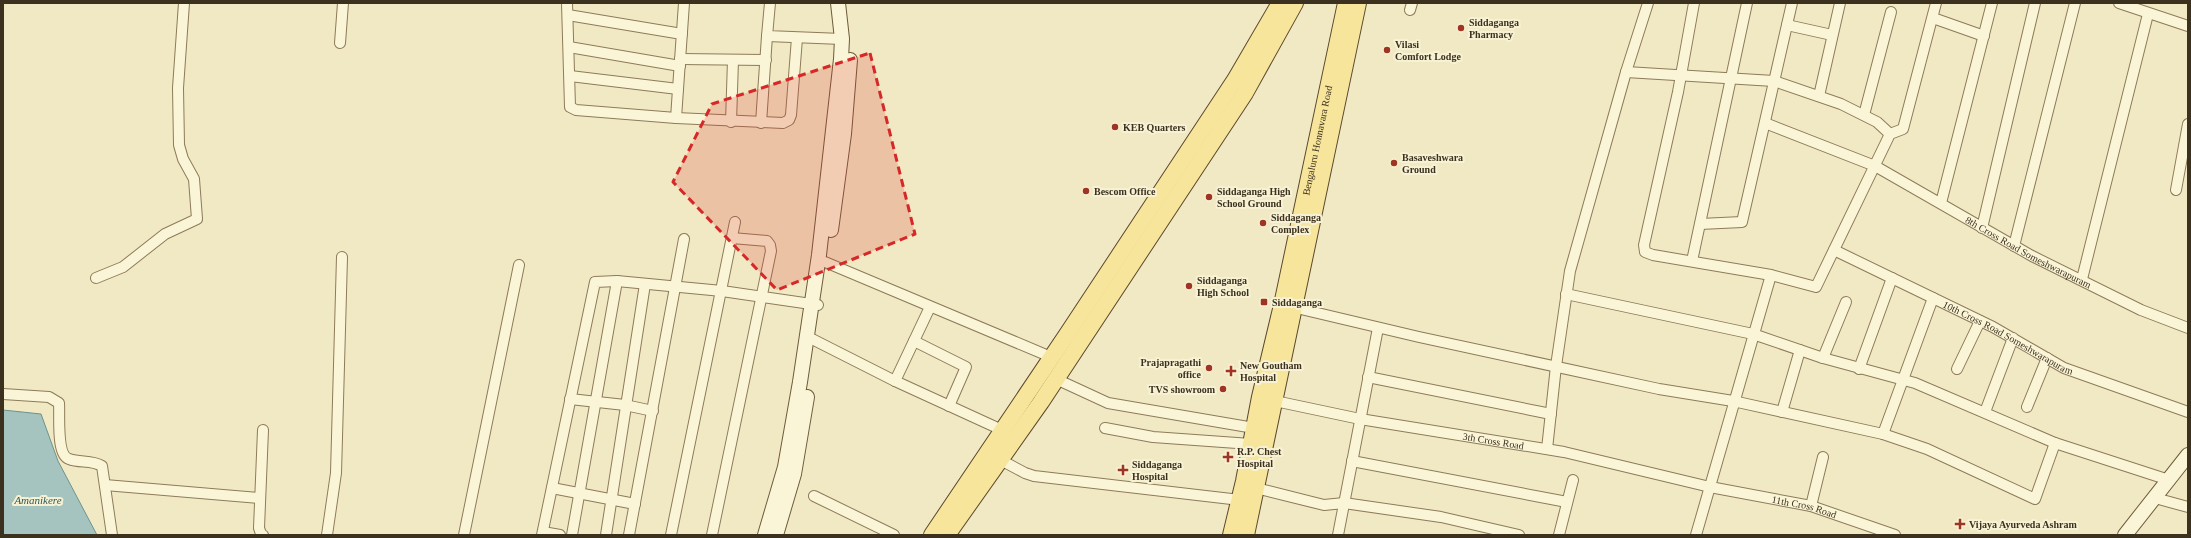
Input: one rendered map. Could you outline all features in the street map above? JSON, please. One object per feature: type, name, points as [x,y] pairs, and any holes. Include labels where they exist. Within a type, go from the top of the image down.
[{"type":"main road","points":[[776,535],[789,494],[799,452],[807,398],[824,216],[842,58],[842,39],[838,3]]},
{"type":"main road","points":[[765,535],[790,443],[815,304],[825,262],[836,202],[848,95],[850,44],[847,3]]},
{"type":"main road","points":[[948,535],[994,456],[1002,430],[1234,80],[1280,3]]},
{"type":"main road","points":[[932,535],[1056,379],[1245,93],[1295,3]]},
{"type":"main road","name":"Bengaluru Honnavara Road","points":[[1246,535],[1275,402],[1289,307],[1346,3]]},
{"type":"main road","name":"Bengaluru Honnavara Road","points":[[1231,535],[1240,500],[1254,428],[1289,307],[1358,3]]},
{"type":"main road","points":[[2126,535],[2188,455]]},
{"type":"street","points":[[96,278],[123,267],[165,234],[197,219],[194,179],[183,159],[179,144],[178,88],[184,3]]},
{"type":"street","points":[[340,43],[343,3]]},
{"type":"street","points":[[567,3],[570,107],[572,109],[731,122],[783,123],[789,120],[797,38]]},
{"type":"street","points":[[676,118],[684,3]]},
{"type":"street","points":[[761,123],[770,3]]},
{"type":"street","points":[[1547,449],[1566,294],[1575,250],[1626,72],[1648,3]]},
{"type":"street","points":[[1694,3],[1681,75],[1644,244],[1645,252],[1652,255],[1771,275],[1816,287],[1890,134],[1904,129],[1936,3]]},
{"type":"street","points":[[1692,261],[1747,3]]},
{"type":"street","points":[[1700,224],[1742,222],[1792,3]]},
{"type":"street","points":[[1819,96],[1840,3]]},
{"type":"street","points":[[1941,203],[1992,3]]},
{"type":"street","points":[[1982,228],[2035,3]]},
{"type":"street","points":[[2014,246],[2075,3]]},
{"type":"street","points":[[2119,3],[2148,14],[2188,26]]},
{"type":"street","points":[[1864,115],[1891,12]]},
{"type":"street","points":[[2082,280],[2148,14]]},
{"type":"street","points":[[568,15],[682,34]]},
{"type":"street","points":[[1933,18],[1984,36]]},
{"type":"street","points":[[1787,25],[1832,35]]},
{"type":"street","points":[[767,36],[842,39]]},
{"type":"street","points":[[569,47],[680,62],[766,60]]},
{"type":"street","points":[[731,122],[733,60]]},
{"type":"street","points":[[1626,72],[1774,81],[1841,104],[1876,122],[1890,134]]},
{"type":"street","points":[[570,76],[678,89]]},
{"type":"street","name":"8th Cross Road Someshwarapuram","points":[[1765,123],[1875,166],[2014,246],[2141,310],[2188,328]]},
{"type":"street","points":[[2176,190],[2188,124]]},
{"type":"street","points":[[671,535],[735,222]]},
{"type":"street","points":[[712,535],[762,297],[770,245],[767,241],[732,238]]},
{"type":"street","points":[[629,535],[684,239]]},
{"type":"street","name":"10th Cross Road Someshwarapuram","points":[[1834,250],[1980,321],[2013,338],[2064,368],[2188,412]]},
{"type":"street","points":[[327,535],[336,473],[342,257]]},
{"type":"street","points":[[825,262],[1051,357]]},
{"type":"street","points":[[464,535],[519,265]]},
{"type":"street","points":[[1696,535],[1733,401],[1771,275]]},
{"type":"street","points":[[1859,369],[1892,278]]},
{"type":"street","points":[[560,535],[543,534],[595,282],[617,281],[722,291],[815,304]]},
{"type":"street","points":[[572,535],[581,494],[595,403],[617,281]]},
{"type":"street","points":[[606,535],[645,284]]},
{"type":"street","points":[[1566,294],[1754,334],[1823,358],[1924,387],[2055,443],[2169,480]]},
{"type":"street","points":[[1883,434],[1933,298]]},
{"type":"street","points":[[1823,358],[1846,302]]},
{"type":"street","points":[[895,381],[930,307]]},
{"type":"street","points":[[1289,307],[1378,328],[1660,389],[1733,401],[1883,434],[1928,449],[2035,499],[2055,443]]},
{"type":"street","points":[[1957,369],[1980,321]]},
{"type":"street","points":[[1338,535],[1378,328]]},
{"type":"street","points":[[1985,412],[2013,338]]},
{"type":"street","points":[[812,339],[895,381],[1002,430]]},
{"type":"street","points":[[914,341],[966,367],[949,406]]},
{"type":"street","points":[[1782,412],[1800,350]]},
{"type":"street","points":[[2027,407],[2047,358]]},
{"type":"street","points":[[1368,377],[1551,414]]},
{"type":"street","points":[[1056,379],[1108,403],[1254,428]]},
{"type":"street","points":[[3,394],[49,396],[56,399],[59,403],[60,448],[63,456],[69,459],[97,463],[102,466],[109,524],[112,535]]},
{"type":"street","points":[[570,398],[595,403],[625,405],[653,410]]},
{"type":"street","name":"3th Cross Road","points":[[1275,402],[1360,419],[1547,449],[1658,474],[1710,488]]},
{"type":"street","points":[[1105,428],[1153,438],[1251,444]]},
{"type":"street","points":[[263,430],[259,528],[261,534],[263,535]]},
{"type":"street","points":[[994,456],[1025,473],[1034,476],[1240,500]]},
{"type":"street","points":[[1811,506],[1823,457]]},
{"type":"street","points":[[1352,461],[1567,502]]},
{"type":"street","points":[[1559,535],[1573,480]]},
{"type":"street","points":[[105,485],[260,498]]},
{"type":"street","points":[[552,488],[635,504]]},
{"type":"street","points":[[1256,488],[1324,504],[1344,503],[1442,517],[1519,535]]},
{"type":"street","name":"11th Cross Road","points":[[1710,488],[1811,506],[1895,535]]},
{"type":"street","points":[[814,496],[894,535]]},
{"type":"street","points":[[2155,498],[2188,508]]},
{"type":"highlighted area","points":[[870,53],[915,234],[777,290],[673,182],[712,104]]},
{"type":"water","name":"Amanikere","points":[[3,410],[41,414],[58,461],[97,535],[3,535]]},
{"type":"place","name":"Siddaganga Pharmacy","points":[[1461,28]]},
{"type":"place","name":"Vilasi Comfort Lodge","points":[[1387,50]]},
{"type":"place","name":"KEB Quarters","points":[[1115,127]]},
{"type":"place","name":"Basaveshwara Ground","points":[[1394,163]]},
{"type":"place","name":"Bescom Office","points":[[1086,191]]},
{"type":"place","name":"Siddaganga High School Ground","points":[[1209,197]]},
{"type":"place","name":"Siddaganga Complex","points":[[1263,223]]},
{"type":"place","name":"Siddaganga High School","points":[[1189,286]]},
{"type":"place","name":"Siddaganga","points":[[1264,302]]},
{"type":"place","name":"Prajapragathi office","points":[[1209,368]]},
{"type":"place","name":"New Goutham Hospital","points":[[1231,371]]},
{"type":"place","name":"TVS showroom","points":[[1223,389]]},
{"type":"place","name":"R.P. Chest Hospital","points":[[1228,457]]},
{"type":"place","name":"Siddaganga Hospital","points":[[1123,470]]},
{"type":"place","name":"Vijaya Ayurveda Ashram","points":[[1960,524]]}]
